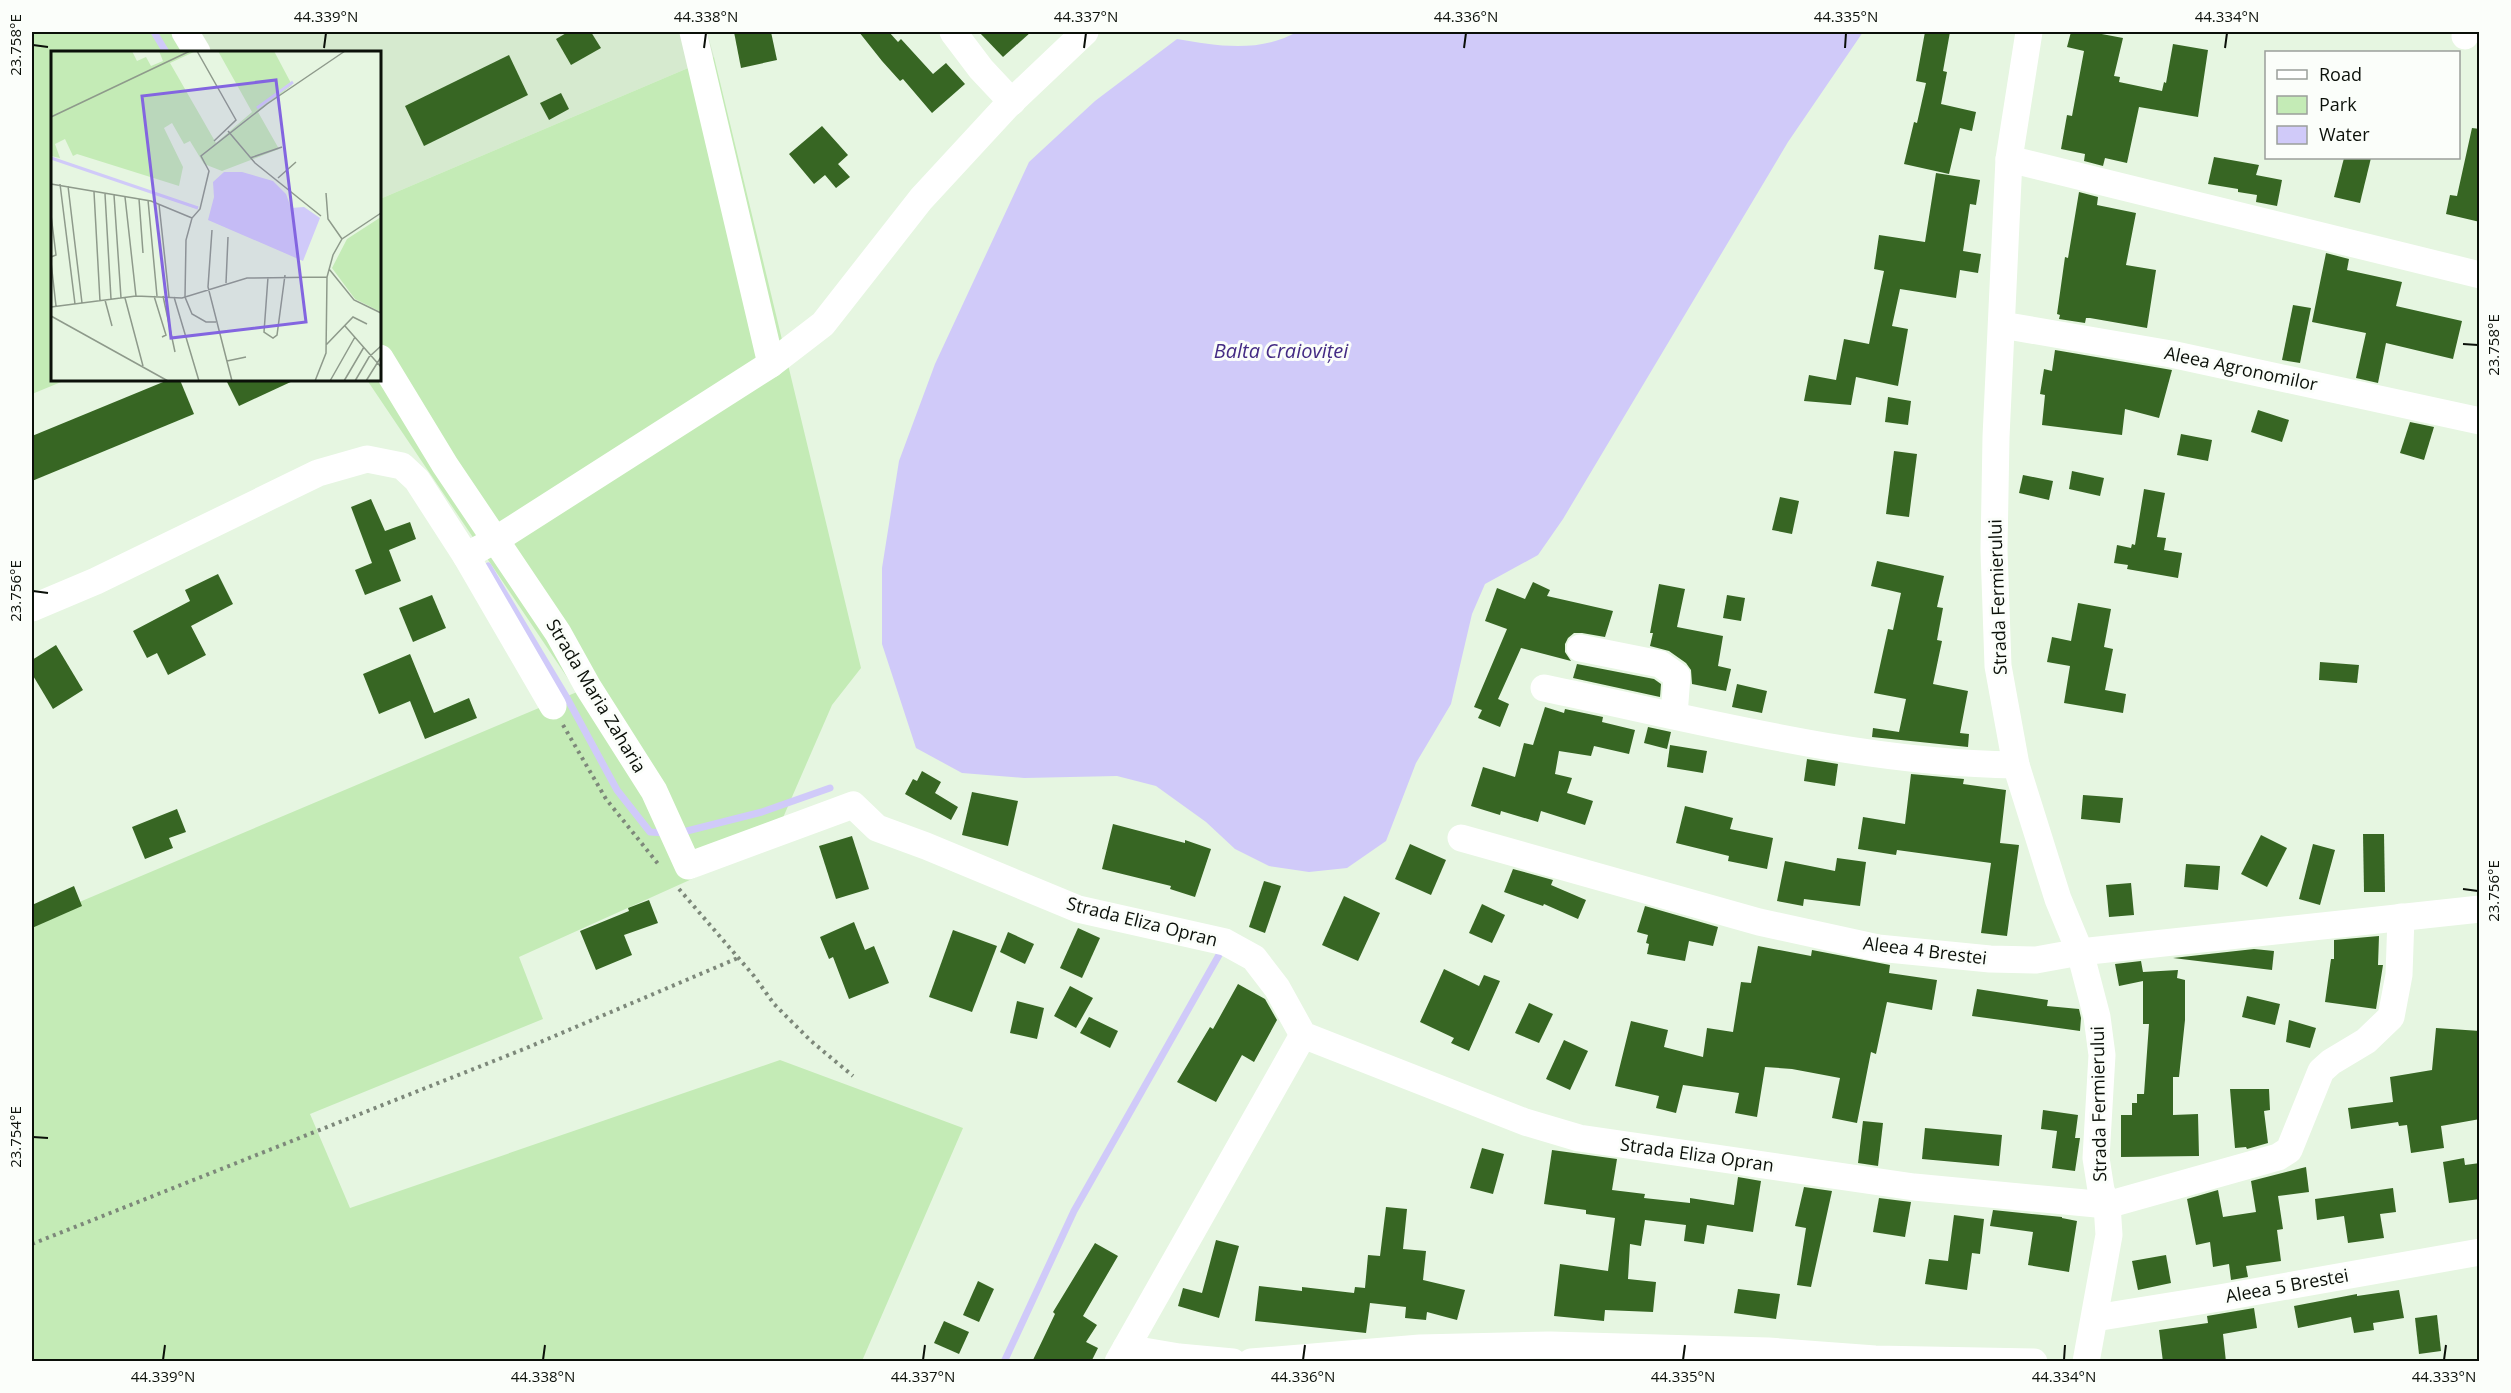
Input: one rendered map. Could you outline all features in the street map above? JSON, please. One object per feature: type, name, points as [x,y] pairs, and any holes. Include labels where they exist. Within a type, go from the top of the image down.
[{"type":"street","points":[[185,32],[196,51]]},
{"type":"street","points":[[693,32],[771,364]]},
{"type":"street","points":[[952,32],[981,69],[1012,102]]},
{"type":"street","points":[[466,556],[497,539],[771,364],[823,324],[921,199],[1012,102],[1085,32]]},
{"type":"street","name":"Strada Fermierului","points":[[2029,32],[2009,159],[1996,437],[1995,573],[1998,666],[2016,765],[2058,899],[2080,952],[2097,1017],[2102,1055],[2096,1158],[2100,1190],[2107,1205],[2109,1235],[2086,1362]]},
{"type":"street","points":[[2009,159],[2480,275]]},
{"type":"street","name":"Aleea Agronomilor","points":[[2002,325],[2171,354],[2480,421]]},
{"type":"street","name":"Strada Maria Zaharia","points":[[381,360],[445,465],[497,539],[558,633],[588,687],[654,791],[688,866],[853,805],[877,828]]},
{"type":"street","points":[[32,608],[96,581],[318,473],[367,459],[402,466],[417,480],[466,556],[553,706]]},
{"type":"street","points":[[417,480],[445,465]]},
{"type":"street","points":[[1580,648],[1660,664],[1677,676],[1674,715]]},
{"type":"street","points":[[1544,688],[1844,749],[1968,765],[2016,765]]},
{"type":"street","name":"Strada Eliza Opran","points":[[877,828],[1078,909],[1225,942],[1254,958],[1277,988],[1303,1035],[1524,1122],[1579,1138],[1914,1187],[2107,1205]]},
{"type":"street","name":"Aleea 4 Brestei","points":[[1461,838],[1759,922],[1878,948],[1990,959],[2036,960],[2080,952],[2480,909]]},
{"type":"street","points":[[2107,1205],[2278,1157],[2289,1150],[2321,1071],[2331,1062],[2366,1041],[2391,1017],[2399,975],[2401,917]]},
{"type":"street","points":[[1233,1362],[1122,1355],[1303,1035]]},
{"type":"street","name":"Aleea 5 Brestei","points":[[2095,1318],[2480,1252]]},
{"type":"street","points":[[1251,1362],[1420,1348],[1550,1345],[1768,1351],[1875,1359],[2034,1362]]},
{"type":"path","points":[[553,706],[606,799],[666,873]]},
{"type":"path","points":[[673,883],[738,958],[774,1004],[803,1034],[853,1076]]},
{"type":"path","points":[[32,1244],[524,1049],[738,958]]},
{"type":"shaded area","points":[[191,32],[707,32],[714,57],[381,199],[381,51],[203,51]]},
{"type":"green space","points":[[32,32],[191,32],[203,51],[51,51],[51,381],[64,381],[32,394]]},
{"type":"green space","points":[[714,57],[861,668],[832,705],[772,843],[519,957],[543,1019],[310,1114],[350,1208],[780,1060],[963,1128],[862,1361],[32,1362],[32,922],[577,692],[368,381],[381,381],[381,199]]},
{"type":"water","name":"Balta Craioviței","points":[[1297,32],[1863,32],[1788,142],[1563,519],[1538,555],[1485,584],[1472,614],[1451,704],[1416,763],[1386,841],[1347,868],[1309,872],[1269,866],[1235,849],[1206,822],[1156,786],[1117,776],[1024,778],[962,773],[916,748],[882,644],[882,568],[899,461],[935,364],[1029,162],[1095,101],[1177,39],[1238,46],[1268,43]]},
{"type":"building","points":[[568,32],[591,32],[601,48],[571,65],[556,39]]},
{"type":"building","points":[[734,32],[771,32],[777,60],[741,68]]},
{"type":"building","points":[[859,32],[889,32],[898,42],[901,39],[933,74],[946,63],[965,84],[932,113],[903,79],[900,81]]},
{"type":"building","points":[[979,32],[1031,32],[1003,57]]},
{"type":"building","points":[[1925,32],[1950,32],[1943,71],[1947,72],[1941,104],[1976,112],[1972,131],[1960,128],[1949,174],[1904,164],[1926,83],[1916,81]]},
{"type":"building","points":[[2071,32],[2091,32],[2123,38],[2114,76],[2120,77],[2119,82],[2162,91],[2164,82],[2166,83],[2173,44],[2208,50],[2198,117],[2139,107],[2127,163],[2105,158],[2103,166],[2084,161],[2085,154],[2061,149],[2067,115],[2072,116],[2084,51],[2067,47]]},
{"type":"building","points":[[509,55],[528,95],[424,146],[405,106]]},
{"type":"building","points":[[561,93],[569,109],[549,120],[540,103]]},
{"type":"building","points":[[822,126],[848,155],[838,164],[850,177],[836,188],[825,175],[814,184],[789,154]]},
{"type":"building","points":[[2472,128],[2480,129],[2480,222],[2446,214],[2450,195],[2457,196]]},
{"type":"building","points":[[2214,157],[2259,165],[2256,175],[2282,180],[2277,206],[2256,202],[2257,195],[2208,184]]},
{"type":"building","points":[[2344,159],[2371,159],[2360,203],[2334,197]]},
{"type":"building","points":[[1936,173],[1980,180],[1976,205],[1970,204],[1963,251],[1981,254],[1978,273],[1960,270],[1956,298],[1900,289],[1892,326],[1908,329],[1898,386],[1856,377],[1851,405],[1804,401],[1809,375],[1836,380],[1844,339],[1869,344],[1884,271],[1874,269],[1879,235],[1925,242]]},
{"type":"building","points":[[2079,192],[2098,197],[2097,205],[2136,213],[2126,265],[2156,270],[2147,328],[2090,318],[2086,318],[2085,323],[2059,319],[2060,315],[2057,314],[2065,257],[2068,258]]},
{"type":"building","points":[[2326,253],[2349,259],[2347,270],[2402,282],[2396,306],[2462,321],[2453,359],[2386,343],[2378,383],[2356,378],[2366,333],[2312,322]]},
{"type":"building","points":[[2293,305],[2311,308],[2300,363],[2282,360]]},
{"type":"building","points":[[2055,350],[2172,370],[2159,418],[2125,409],[2122,435],[2042,425],[2045,395],[2040,394],[2044,369],[2052,371]]},
{"type":"building","points":[[166,381],[180,381],[194,414],[32,481],[32,436]]},
{"type":"building","points":[[226,381],[293,381],[239,406]]},
{"type":"building","points":[[1888,397],[1911,401],[1908,425],[1885,422]]},
{"type":"building","points":[[2258,410],[2289,420],[2282,442],[2251,432]]},
{"type":"building","points":[[2410,422],[2434,427],[2424,460],[2400,453]]},
{"type":"building","points":[[2181,434],[2212,440],[2208,461],[2177,455]]},
{"type":"building","points":[[1894,451],[1917,454],[1909,517],[1886,514]]},
{"type":"building","points":[[2072,471],[2104,478],[2100,496],[2069,489]]},
{"type":"building","points":[[2023,475],[2053,481],[2049,500],[2019,493]]},
{"type":"building","points":[[2144,489],[2165,493],[2157,537],[2166,538],[2164,550],[2182,553],[2178,578],[2127,569],[2128,565],[2114,563],[2117,545],[2131,548],[2132,544],[2135,545]]},
{"type":"building","points":[[1780,497],[1799,501],[1792,534],[1772,530]]},
{"type":"building","points":[[371,499],[385,531],[410,522],[416,539],[389,550],[401,581],[365,595],[355,570],[372,563],[351,507]]},
{"type":"building","points":[[1877,561],[1944,576],[1937,607],[1943,608],[1937,640],[1942,641],[1933,684],[1968,691],[1960,733],[1969,734],[1968,747],[1872,737],[1873,728],[1899,732],[1906,699],[1874,693],[1888,629],[1893,630],[1901,593],[1871,586]]},
{"type":"building","points":[[218,574],[233,604],[191,626],[206,655],[168,675],[157,653],[147,658],[133,631],[190,601],[185,590]]},
{"type":"building","points":[[1533,582],[1550,590],[1547,596],[1613,611],[1605,637],[1574,633],[1568,638],[1565,652],[1571,661],[1521,648],[1498,699],[1509,704],[1500,727],[1478,718],[1482,710],[1474,707],[1507,629],[1485,621],[1497,588],[1525,599]]},
{"type":"building","points":[[1659,584],[1685,589],[1677,627],[1723,636],[1718,666],[1731,669],[1726,691],[1692,684],[1691,670],[1686,663],[1669,651],[1650,646],[1653,633],[1650,633]]},
{"type":"building","points":[[432,595],[446,628],[413,642],[399,608]]},
{"type":"building","points":[[1727,595],[1745,598],[1741,621],[1723,618]]},
{"type":"building","points":[[2078,603],[2111,609],[2104,647],[2113,649],[2105,690],[2126,694],[2123,713],[2064,703],[2070,666],[2047,662],[2052,637],[2071,641]]},
{"type":"building","points":[[56,645],[83,690],[53,709],[32,674],[32,660]]},
{"type":"building","points":[[410,654],[434,713],[469,698],[477,718],[425,739],[410,701],[379,714],[363,674]]},
{"type":"building","points":[[2320,662],[2359,665],[2357,683],[2319,680]]},
{"type":"building","points":[[1577,664],[1654,679],[1661,684],[1660,697],[1573,678]]},
{"type":"building","points":[[1737,684],[1767,691],[1762,713],[1732,707]]},
{"type":"building","points":[[1545,707],[1564,713],[1565,709],[1603,717],[1602,722],[1635,730],[1629,754],[1594,746],[1591,756],[1559,751],[1555,774],[1572,778],[1567,793],[1593,801],[1585,825],[1541,811],[1538,822],[1501,811],[1500,815],[1471,806],[1483,767],[1515,777],[1524,743],[1533,745]]},
{"type":"building","points":[[1648,727],[1671,732],[1667,749],[1644,743]]},
{"type":"building","points":[[1670,745],[1707,751],[1703,773],[1667,767]]},
{"type":"building","points":[[1807,759],[1838,764],[1835,786],[1804,781]]},
{"type":"building","points":[[922,771],[941,782],[935,793],[958,807],[951,820],[905,794],[913,779],[917,781]]},
{"type":"building","points":[[1911,774],[1964,779],[1963,784],[2006,790],[2000,843],[2019,845],[2007,936],[1981,933],[1991,863],[1897,850],[1896,855],[1858,849],[1863,817],[1905,824]]},
{"type":"building","points":[[972,792],[1018,801],[1008,846],[962,835]]},
{"type":"building","points":[[2083,795],[2123,798],[2120,823],[2081,819]]},
{"type":"building","points":[[1685,806],[1733,818],[1730,829],[1773,838],[1767,869],[1728,861],[1729,856],[1676,843]]},
{"type":"building","points":[[177,809],[186,832],[169,838],[173,848],[145,859],[132,827]]},
{"type":"building","points":[[1113,824],[1185,843],[1185,840],[1211,849],[1195,897],[1170,889],[1171,886],[1102,869]]},
{"type":"building","points":[[2363,834],[2384,834],[2385,892],[2364,892]]},
{"type":"building","points":[[2261,835],[2287,848],[2267,887],[2241,874]]},
{"type":"building","points":[[852,836],[869,889],[836,899],[819,846]]},
{"type":"building","points":[[1410,844],[1446,860],[1431,895],[1395,879]]},
{"type":"building","points":[[2313,844],[2335,850],[2320,905],[2299,899]]},
{"type":"building","points":[[1837,858],[1866,862],[1860,906],[1804,899],[1803,906],[1777,901],[1785,861],[1835,871]]},
{"type":"building","points":[[2186,864],[2220,866],[2218,890],[2184,887]]},
{"type":"building","points":[[1513,869],[1553,880],[1551,885],[1586,900],[1578,919],[1544,904],[1543,906],[1504,892]]},
{"type":"building","points":[[1264,881],[1281,886],[1265,933],[1249,927]]},
{"type":"building","points":[[2131,883],[2134,915],[2109,917],[2106,885]]},
{"type":"building","points":[[74,886],[82,906],[32,928],[32,905]]},
{"type":"building","points":[[1344,896],[1380,913],[1358,961],[1322,945]]},
{"type":"building","points":[[649,900],[658,923],[624,935],[632,955],[596,970],[580,931],[629,911],[628,908]]},
{"type":"building","points":[[1482,904],[1505,915],[1492,943],[1469,933]]},
{"type":"building","points":[[1645,906],[1718,927],[1713,946],[1689,941],[1685,961],[1647,954],[1648,935],[1637,932]]},
{"type":"building","points":[[854,922],[865,950],[874,946],[889,983],[849,999],[833,957],[829,959],[820,937]]},
{"type":"building","points":[[1078,928],[1100,938],[1082,978],[1060,968]]},
{"type":"building","points":[[953,930],[997,946],[972,1012],[929,997]]},
{"type":"building","points":[[1008,932],[1034,944],[1025,964],[1000,952]]},
{"type":"building","points":[[2379,936],[2378,965],[2383,965],[2376,1009],[2325,1002],[2331,959],[2334,959],[2334,940]]},
{"type":"building","points":[[1758,946],[1811,956],[1812,950],[1890,965],[1889,973],[1937,980],[1932,1010],[1887,1002],[1876,1054],[1871,1052],[1857,1123],[1832,1118],[1840,1078],[1792,1069],[1765,1067],[1757,1117],[1735,1113],[1739,1093],[1683,1085],[1676,1113],[1656,1108],[1659,1096],[1615,1086],[1631,1021],[1668,1030],[1664,1047],[1703,1057],[1707,1028],[1733,1032],[1741,982],[1751,983]]},
{"type":"building","points":[[2254,949],[2274,951],[2272,970],[2173,958]]},
{"type":"building","points":[[2141,961],[2143,972],[2178,970],[2177,978],[2185,980],[2185,1020],[2179,1077],[2173,1077],[2173,1115],[2198,1114],[2199,1156],[2121,1157],[2121,1115],[2132,1115],[2132,1103],[2137,1103],[2137,1094],[2144,1094],[2149,1024],[2143,1024],[2143,981],[2119,986],[2115,964]]},
{"type":"building","points":[[1444,969],[1479,986],[1484,975],[1500,981],[1469,1051],[1451,1043],[1454,1038],[1420,1022]]},
{"type":"building","points":[[1238,984],[1265,999],[1277,1020],[1254,1062],[1242,1055],[1216,1102],[1177,1082],[1210,1027],[1213,1029]]},
{"type":"building","points":[[1070,986],[1093,998],[1076,1028],[1054,1016]]},
{"type":"building","points":[[1977,989],[2048,1000],[2047,1006],[2079,1009],[2080,1031],[1972,1016]]},
{"type":"building","points":[[2247,996],[2280,1004],[2275,1025],[2242,1017]]},
{"type":"building","points":[[1017,1001],[1044,1008],[1037,1039],[1010,1033]]},
{"type":"building","points":[[1529,1003],[1553,1014],[1539,1043],[1515,1033]]},
{"type":"building","points":[[1089,1017],[1118,1031],[1110,1048],[1080,1033]]},
{"type":"building","points":[[2289,1020],[2316,1028],[2310,1048],[2286,1042]]},
{"type":"building","points":[[2436,1028],[2480,1031],[2480,1119],[2441,1126],[2444,1148],[2411,1153],[2407,1125],[2399,1126],[2398,1122],[2351,1129],[2348,1108],[2393,1102],[2390,1077],[2432,1070]]},
{"type":"building","points":[[1564,1040],[1588,1051],[1570,1090],[1546,1079]]},
{"type":"building","points":[[2230,1089],[2269,1089],[2270,1110],[2264,1111],[2268,1143],[2247,1149],[2246,1147],[2235,1148]]},
{"type":"building","points":[[2043,1110],[2078,1115],[2075,1138],[2080,1138],[2075,1171],[2052,1168],[2057,1131],[2041,1129]]},
{"type":"building","points":[[1863,1121],[1883,1123],[1878,1166],[1858,1163]]},
{"type":"building","points":[[1925,1128],[2002,1135],[1999,1166],[1922,1159]]},
{"type":"building","points":[[1482,1148],[1504,1154],[1493,1194],[1470,1188]]},
{"type":"building","points":[[1552,1150],[1617,1159],[1612,1190],[1645,1194],[1644,1198],[1690,1203],[1690,1198],[1734,1205],[1738,1177],[1761,1181],[1753,1232],[1707,1225],[1704,1244],[1684,1241],[1686,1225],[1645,1220],[1641,1246],[1630,1244],[1628,1279],[1656,1282],[1653,1312],[1605,1310],[1604,1321],[1554,1316],[1560,1264],[1608,1271],[1615,1218],[1586,1214],[1586,1210],[1544,1204]]},
{"type":"building","points":[[2464,1158],[2465,1165],[2480,1163],[2480,1199],[2449,1203],[2443,1162]]},
{"type":"building","points":[[2306,1167],[2309,1192],[2278,1196],[2283,1229],[2277,1230],[2281,1261],[2246,1266],[2248,1277],[2231,1280],[2229,1264],[2213,1267],[2210,1242],[2196,1245],[2187,1199],[2218,1190],[2223,1217],[2256,1212],[2251,1181]]},
{"type":"building","points":[[1804,1187],[1832,1191],[1811,1287],[1797,1285],[1806,1228],[1795,1226]]},
{"type":"building","points":[[2393,1188],[2396,1212],[2380,1214],[2384,1238],[2348,1243],[2344,1216],[2317,1220],[2315,1199]]},
{"type":"building","points":[[1879,1198],[1911,1202],[1905,1237],[1873,1232]]},
{"type":"building","points":[[1386,1207],[1407,1209],[1403,1249],[1426,1251],[1423,1280],[1465,1290],[1457,1320],[1427,1312],[1426,1320],[1405,1318],[1406,1307],[1370,1303],[1366,1333],[1255,1321],[1259,1286],[1302,1291],[1302,1287],[1354,1293],[1355,1287],[1365,1288],[1368,1255],[1380,1256]]},
{"type":"building","points":[[1993,1210],[2062,1217],[2077,1221],[2069,1272],[2028,1265],[2033,1232],[1990,1226]]},
{"type":"building","points":[[1954,1215],[1984,1219],[1980,1254],[1972,1253],[1967,1290],[1925,1284],[1929,1259],[1948,1261]]},
{"type":"building","points":[[1216,1240],[1239,1246],[1219,1318],[1178,1306],[1183,1288],[1202,1293]]},
{"type":"building","points":[[1095,1243],[1118,1256],[1083,1316],[1097,1325],[1086,1342],[1098,1348],[1091,1362],[1032,1362],[1055,1314],[1053,1312]]},
{"type":"building","points":[[2166,1255],[2171,1283],[2138,1290],[2132,1261]]},
{"type":"building","points":[[978,1281],[994,1289],[979,1322],[963,1315]]},
{"type":"building","points":[[1738,1289],[1780,1294],[1776,1319],[1734,1313]]},
{"type":"building","points":[[2399,1290],[2404,1318],[2373,1323],[2374,1330],[2354,1333],[2351,1317],[2298,1328],[2294,1306],[2357,1294],[2357,1296]]},
{"type":"building","points":[[2254,1308],[2257,1328],[2223,1334],[2226,1362],[2163,1362],[2159,1330],[2208,1323],[2207,1316]]},
{"type":"building","points":[[2437,1315],[2441,1351],[2419,1354],[2415,1318]]},
{"type":"building","points":[[944,1321],[969,1332],[959,1354],[934,1343]]},
{"type":"waterway","points":[[154,32],[165,51]]},
{"type":"waterway","points":[[488,566],[567,698],[617,790],[650,832],[665,833]]},
{"type":"waterway","points":[[679,833],[762,812],[830,788]]},
{"type":"waterway","points":[[1004,1362],[1074,1211],[1219,955]]}]
